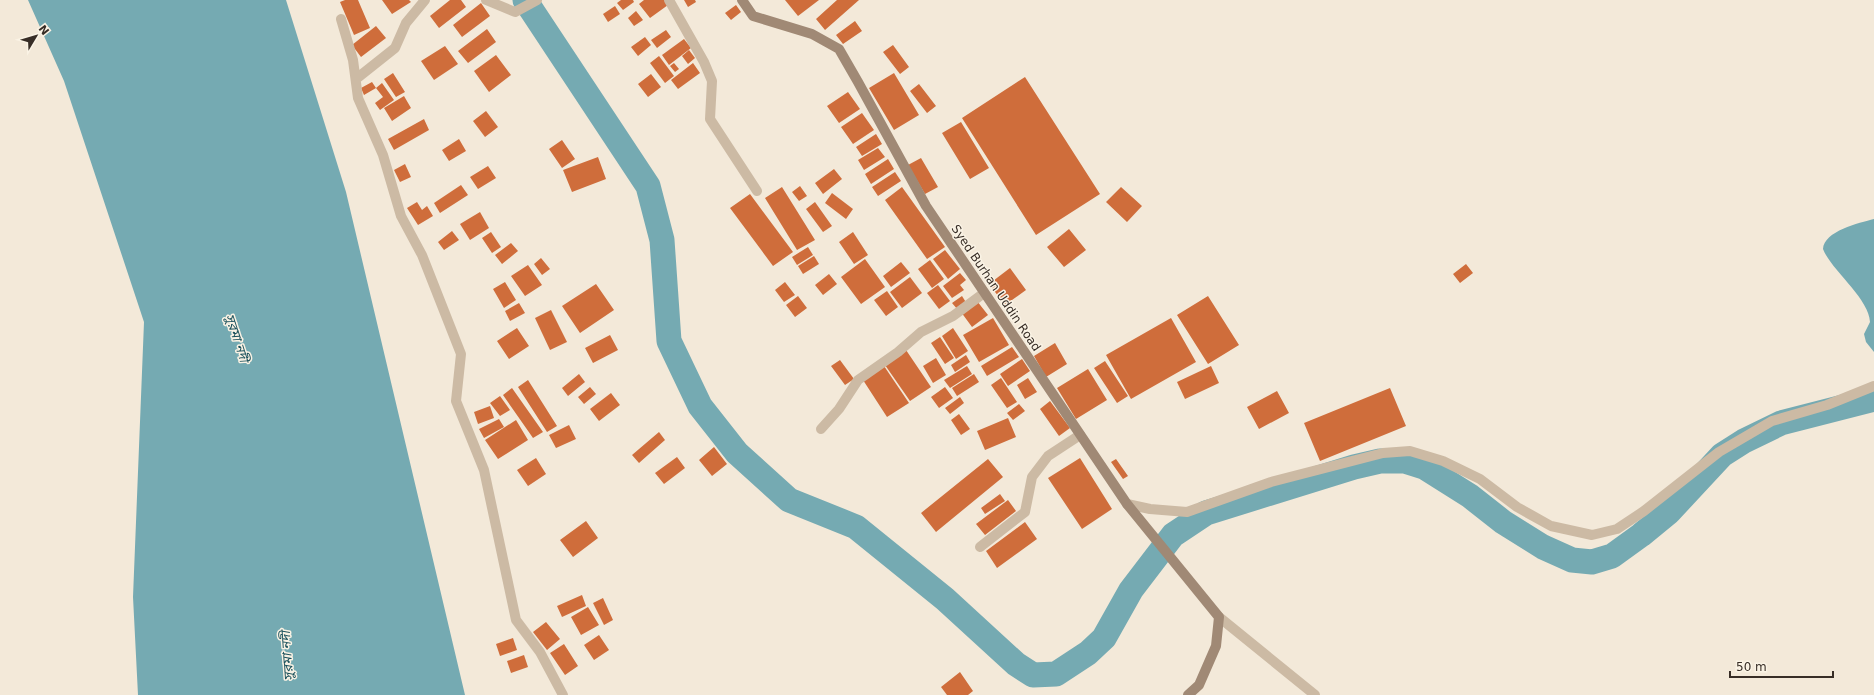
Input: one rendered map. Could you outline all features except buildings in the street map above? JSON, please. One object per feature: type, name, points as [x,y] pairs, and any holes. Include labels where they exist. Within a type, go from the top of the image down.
[{"type":"street","points":[[356,79],[395,48],[406,23],[425,0]]},
{"type":"street","points":[[486,0],[515,12],[536,0]]},
{"type":"street","points":[[669,0],[704,62],[712,81],[710,119],[757,191]]},
{"type":"street","name":"Syed Burhan Uddin Road","points":[[742,0],[753,16],[812,34],[838,49],[858,82],[926,206],[984,293],[1127,504],[1219,617]]},
{"type":"street","points":[[341,19],[353,60],[358,98],[383,155],[400,216],[422,255],[461,354],[456,401],[484,470],[516,620],[540,652],[563,695]]},
{"type":"street","points":[[821,429],[840,409],[858,380],[898,352],[921,332],[953,316],[984,293]]},
{"type":"street","points":[[1127,504],[1150,509],[1187,512],[1271,482],[1383,453],[1410,451],[1443,461],[1480,480],[1516,507],[1551,526],[1592,534],[1617,529],[1644,511],[1719,452],[1772,421],[1827,405],[1874,386]]},
{"type":"street","points":[[980,547],[1025,512],[1032,477],[1048,456],[1080,435]]},
{"type":"street","points":[[1188,695],[1199,685],[1216,646],[1219,617]]},
{"type":"street","points":[[1219,617],[1315,695]]},
{"type":"water","name":"সুরমা নদী","points":[[28,0],[286,0],[346,192],[465,695],[138,695],[133,597],[144,322],[64,81]]},
{"type":"water","points":[[1874,219],[1874,352],[1866,342],[1864,334],[1870,322],[1868,313],[1857,294],[1827,257],[1823,249],[1829,237],[1843,229]]},
{"type":"waterway","points":[[525,0],[648,186],[662,240],[669,341],[700,406],[737,453],[789,500],[856,527],[945,599],[1016,664],[1033,675],[1056,674],[1088,653],[1104,638],[1131,590],[1173,535],[1206,513],[1354,467],[1380,461],[1405,461],[1424,467],[1470,496],[1503,522],[1543,547],[1572,560],[1592,562],[1612,556],[1641,535],[1669,512],[1722,455],[1744,441],[1781,423],[1874,399]]}]
